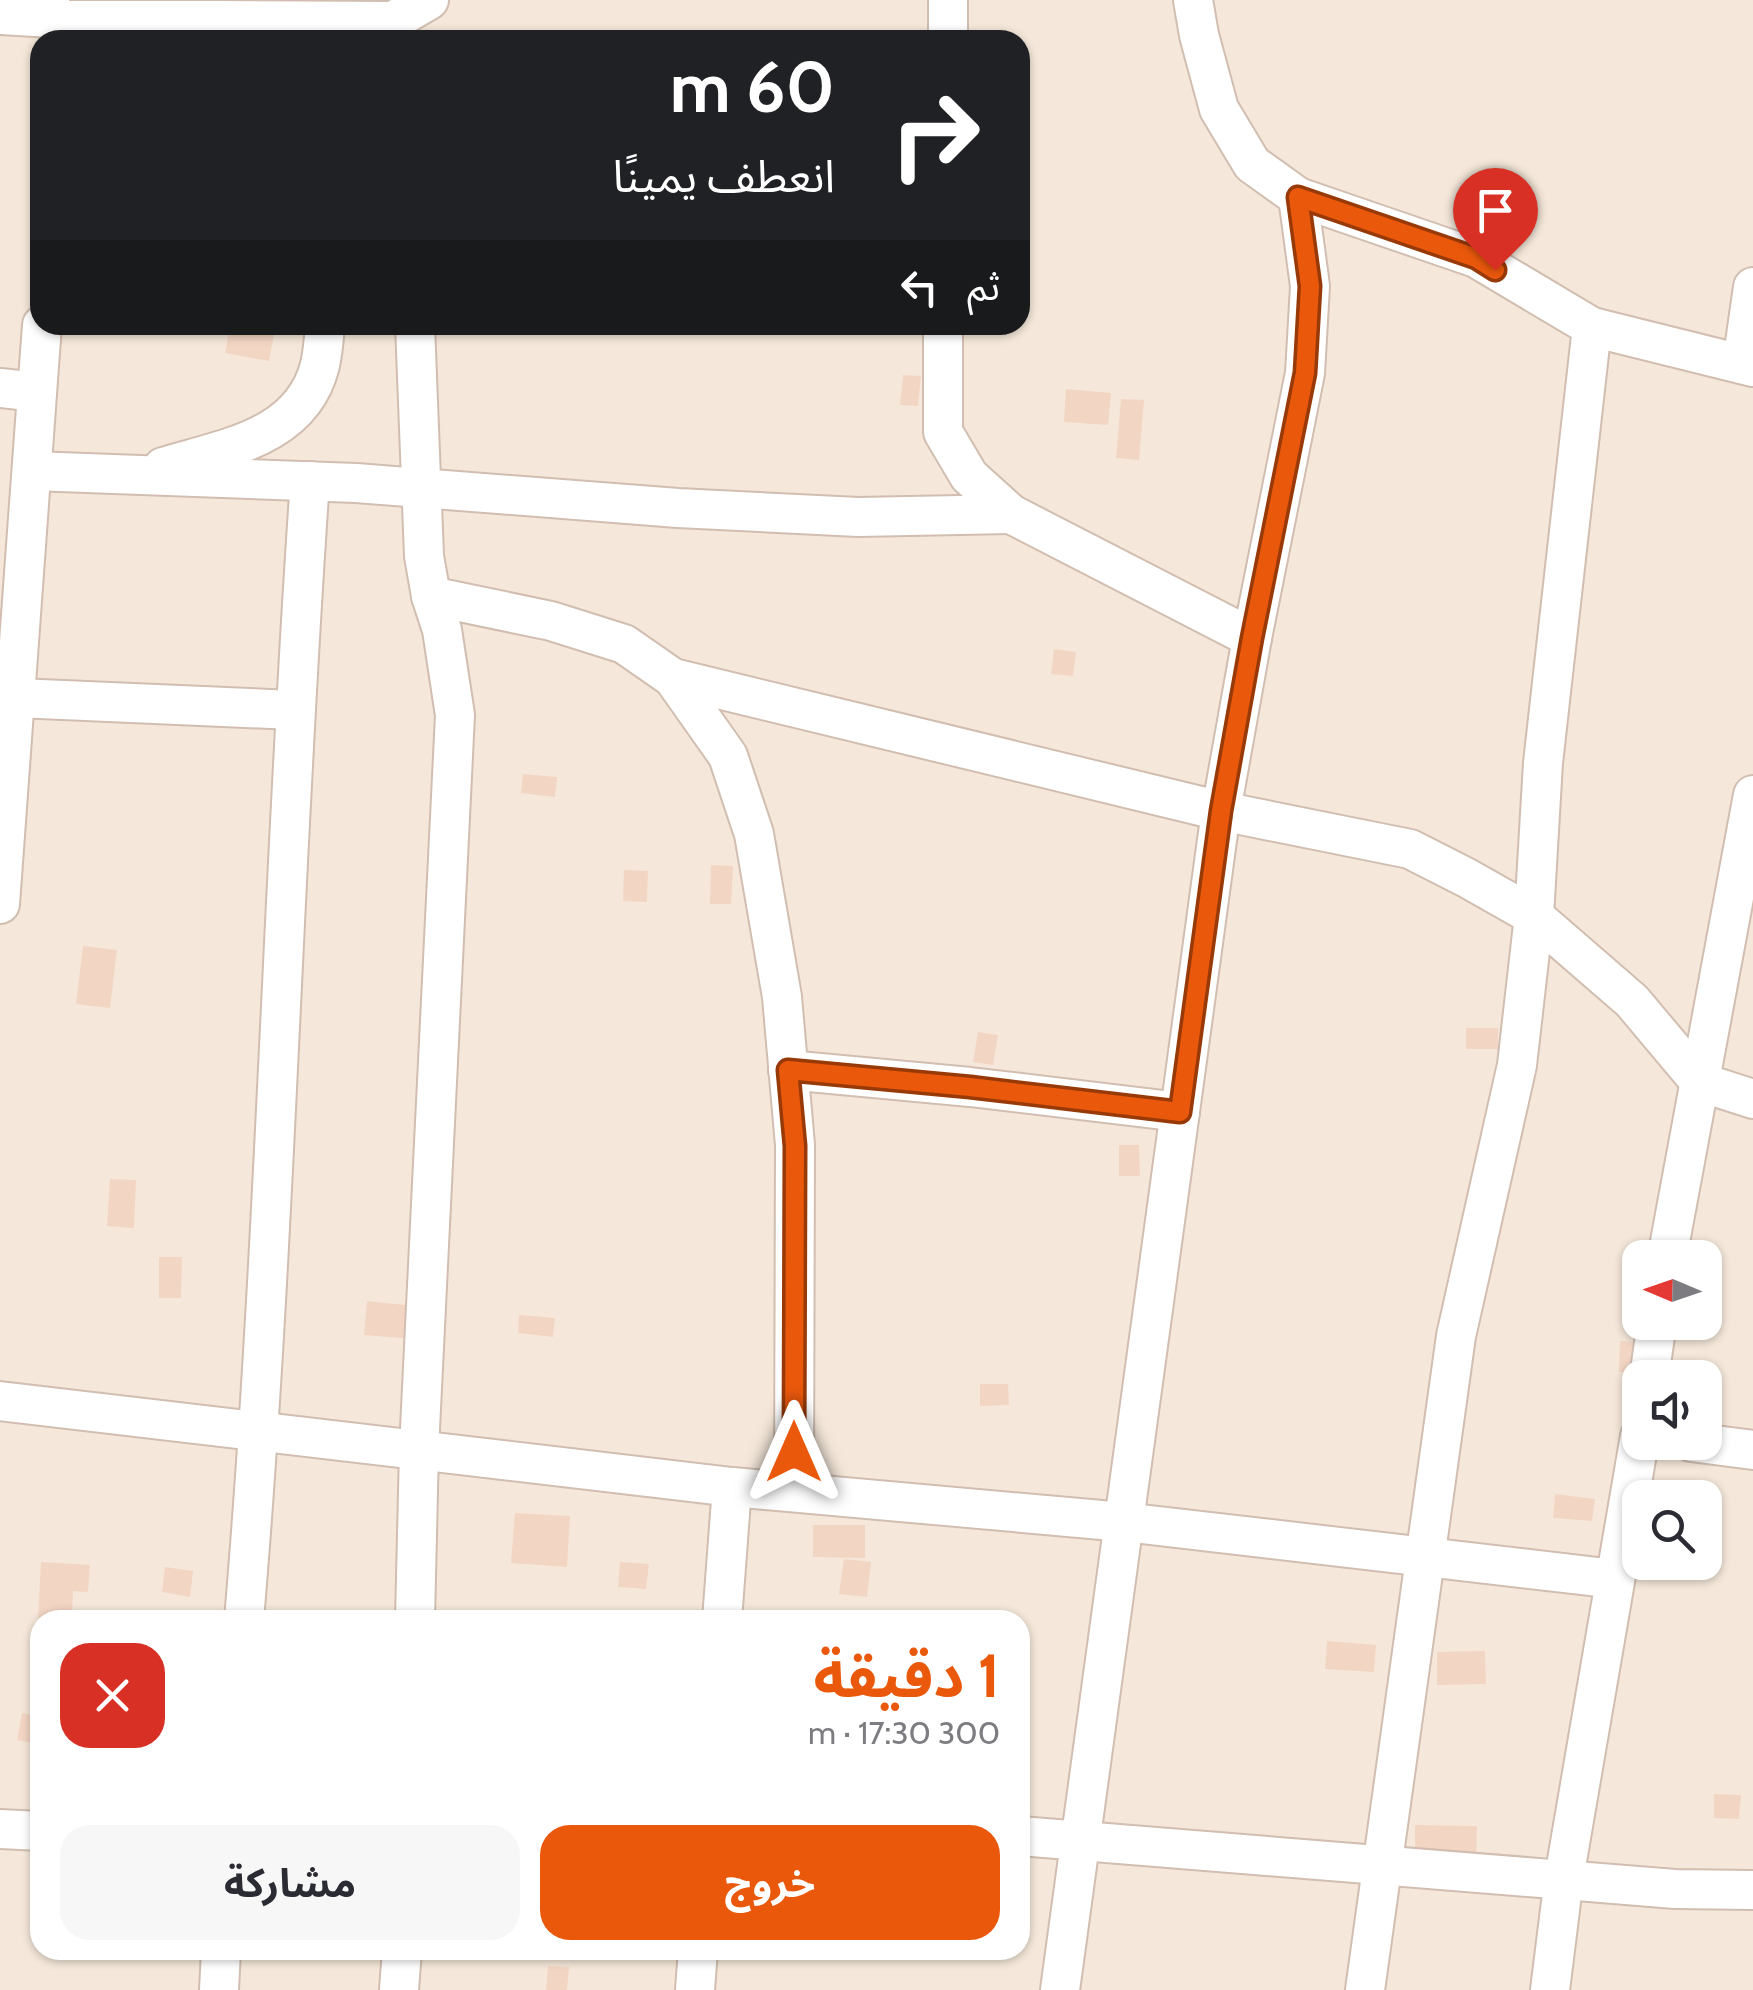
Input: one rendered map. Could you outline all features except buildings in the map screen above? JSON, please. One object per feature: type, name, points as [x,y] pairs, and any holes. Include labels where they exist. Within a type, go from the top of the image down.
[{"type":"street","points":[[0,15],[68,20],[393,20],[429,0]]},
{"type":"street","points":[[948,0],[948,30]]},
{"type":"street","points":[[1193,0],[1219,109],[1252,164],[1298,197],[1476,258],[1592,328],[1748,366],[1753,287]]},
{"type":"street","points":[[1060,1990],[1221,811],[1305,373],[1310,286],[1298,197]]},
{"type":"street","points":[[1366,1990],[1456,1336],[1517,1066],[1534,916],[1543,763],[1592,328]]},
{"type":"street","points":[[0,904],[17,698],[12,618],[32,470],[18,390],[38,335]]},
{"type":"street","points":[[132,476],[260,438],[299,410],[320,367],[324,335]]},
{"type":"street","points":[[415,335],[424,556],[442,630],[456,715],[419,1450],[415,1610]]},
{"type":"street","points":[[943,335],[944,432],[969,476],[1011,514],[1252,638]]},
{"type":"street","points":[[32,470],[310,481],[858,517],[1011,514]]},
{"type":"street","points":[[245,1610],[260,1432],[294,710],[310,481]]},
{"type":"street","points":[[431,596],[550,621],[624,644],[673,678],[728,756],[754,834],[782,996],[795,1146],[794,1491]]},
{"type":"street","points":[[673,678],[1221,811],[1410,849],[1534,916],[1632,1001],[1700,1082],[1753,1099]]},
{"type":"street","points":[[17,698],[294,710]]},
{"type":"street","points":[[1671,1240],[1752,814]]},
{"type":"street","points":[[788,1070],[1180,1112]]},
{"type":"street","points":[[0,1401],[732,1486],[1124,1522],[1615,1579]]},
{"type":"street","points":[[1722,1446],[1753,1450]]},
{"type":"street","points":[[1550,1990],[1564,1878],[1636,1460]]},
{"type":"street","points":[[723,1610],[732,1486]]},
{"type":"street","points":[[0,1829],[30,1830]]},
{"type":"street","points":[[1030,1837],[1675,1888],[1753,1890]]},
{"type":"street","points":[[219,1990],[220,1960]]},
{"type":"street","points":[[399,1990],[401,1960]]},
{"type":"street","points":[[696,1990],[698,1960]]},
{"type":"shaded area","points":[[0,0],[1753,0],[1753,1990],[0,1990]]},
{"type":"route","points":[[794,1452],[795,1146],[788,1070],[1180,1112],[1221,811],[1305,373],[1310,286],[1298,197],[1476,258],[1495,270]]}]
